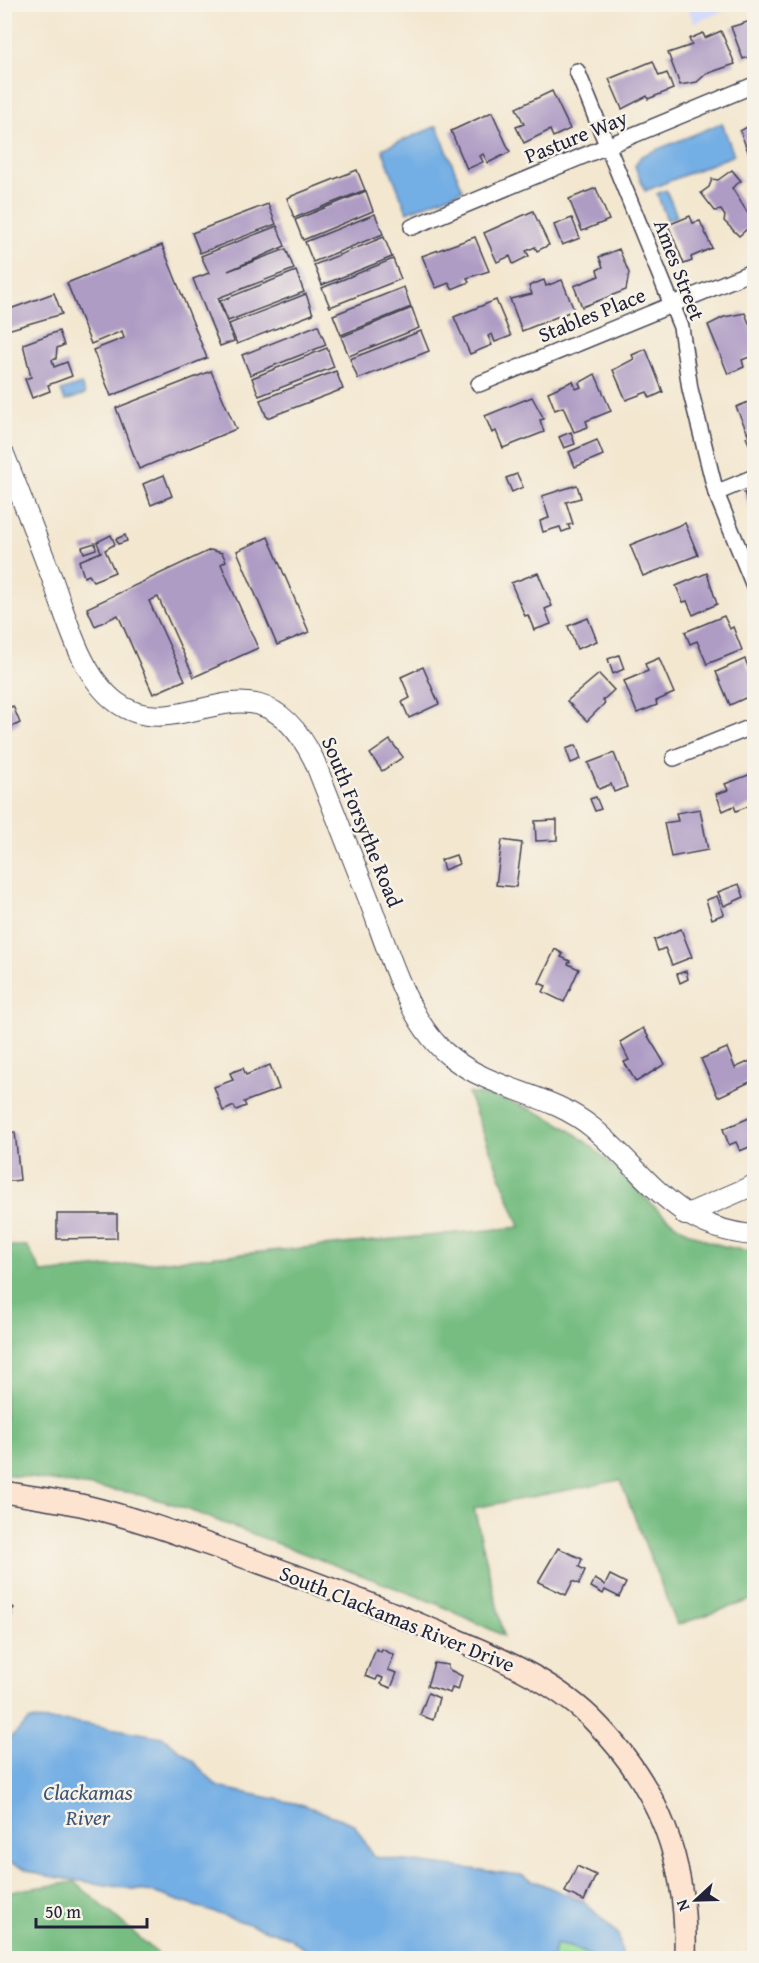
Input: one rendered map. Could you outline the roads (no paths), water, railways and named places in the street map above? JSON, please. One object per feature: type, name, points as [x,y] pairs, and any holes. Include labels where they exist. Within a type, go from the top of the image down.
[{"type":"main road","name":"South Clackamas River Drive","points":[[4,1492],[83,1506],[127,1518],[289,1573],[477,1648],[524,1671],[574,1704],[625,1756],[643,1782],[665,1825],[681,1881],[685,1959]]},
{"type":"street","name":"Ames Street","points":[[577,71],[681,327],[690,389],[716,493],[753,580]]},
{"type":"street","name":"Pasture Way","points":[[412,226],[754,85]]},
{"type":"street","name":"Stables Place","points":[[479,384],[754,271]]},
{"type":"street","name":"South Forsythe Road","points":[[4,454],[84,657],[108,694],[122,706],[144,714],[169,714],[219,704],[246,702],[266,707],[287,721],[300,736],[314,760],[403,986],[434,1041],[452,1059],[474,1073],[543,1098],[584,1120],[685,1215],[722,1231],[754,1236]]},
{"type":"street","points":[[716,493],[754,477]]},
{"type":"street","points":[[674,758],[754,726]]},
{"type":"street","points":[[685,1215],[754,1185]]},
{"type":"water","points":[[722,123],[734,155],[645,191],[635,166],[641,156]]},
{"type":"water","points":[[437,126],[463,190],[407,212],[382,149]]},
{"type":"water","points":[[666,190],[677,216],[667,220],[657,194]]},
{"type":"water","points":[[81,384],[85,394],[65,401],[61,391]]},
{"type":"water","name":"Clackamas River","points":[[30,1720],[74,1722],[163,1737],[192,1760],[218,1787],[304,1805],[354,1824],[374,1857],[521,1875],[585,1903],[618,1934],[623,1958],[595,1958],[571,1947],[555,1944],[553,1958],[317,1958],[288,1937],[152,1892],[41,1875],[5,1861],[5,1743]]}]
